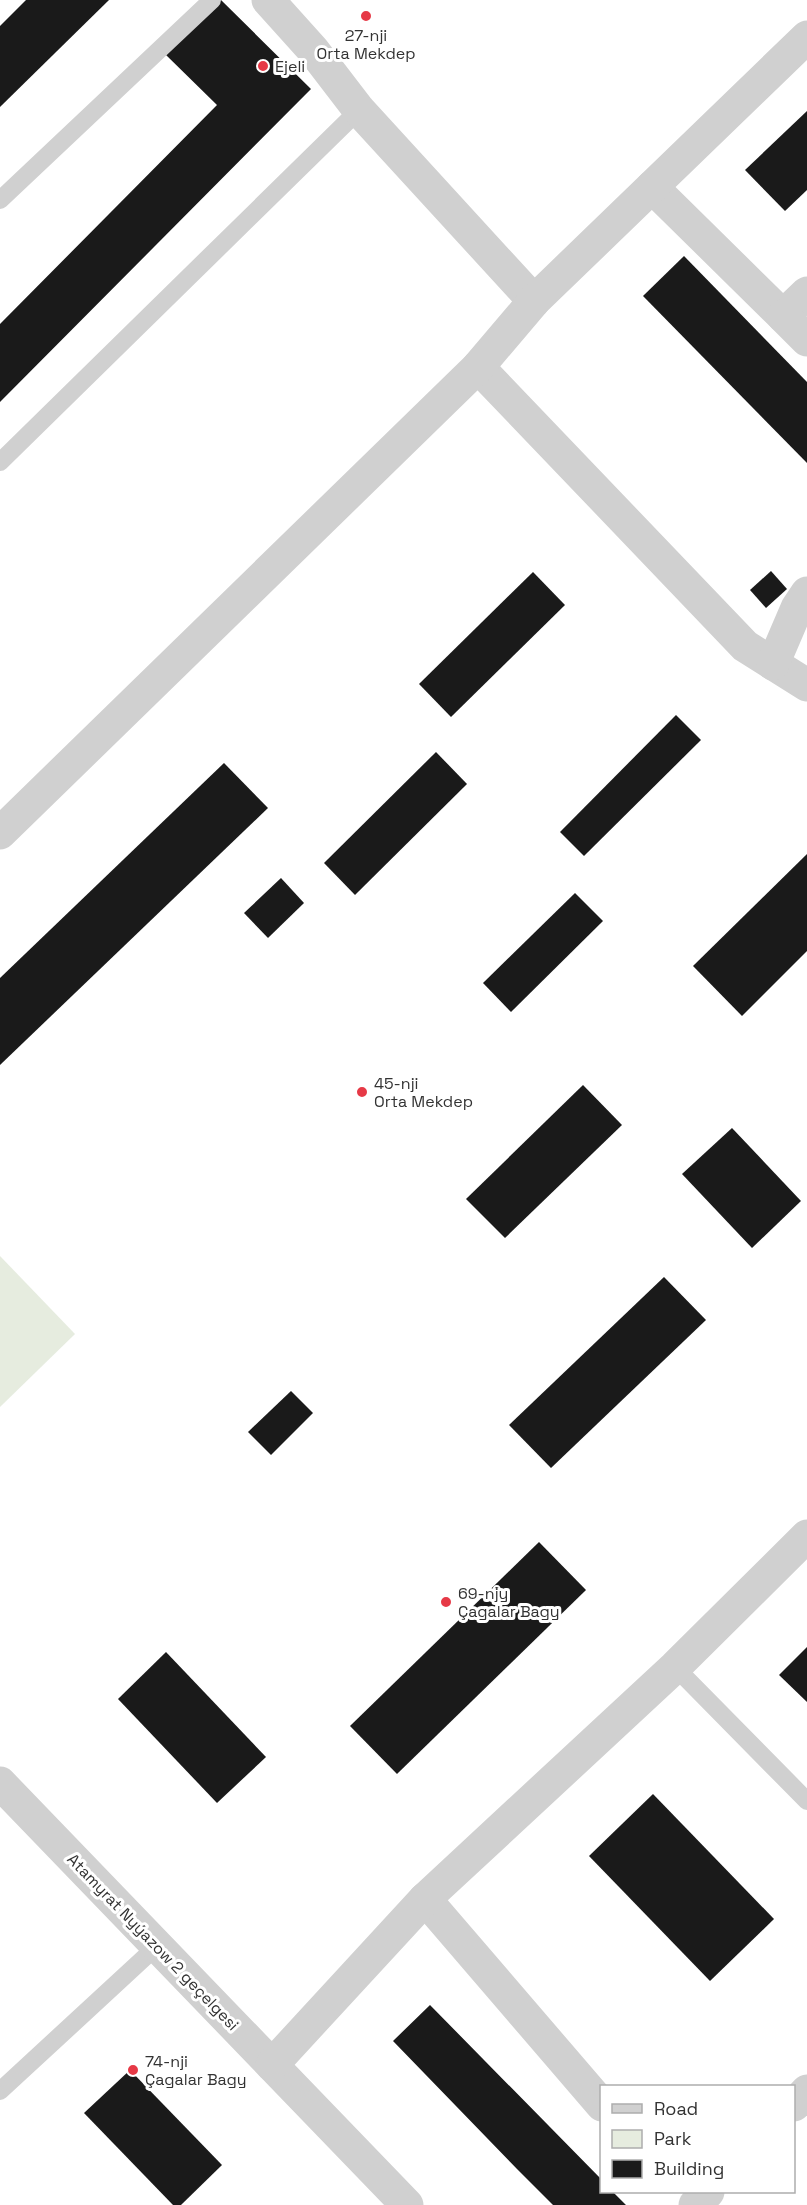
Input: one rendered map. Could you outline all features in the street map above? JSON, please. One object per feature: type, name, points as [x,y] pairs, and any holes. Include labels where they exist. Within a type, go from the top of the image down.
[{"type":"street","points":[[268,0],[313,50],[359,110],[534,301]]},
{"type":"street","points":[[0,833],[478,367],[534,301],[807,37]]},
{"type":"street","points":[[652,187],[807,340]]},
{"type":"street","points":[[783,316],[807,293]]},
{"type":"street","points":[[478,367],[745,646],[807,685]]},
{"type":"street","points":[[772,664],[797,608],[807,592]]},
{"type":"street","points":[[272,2066],[425,1899],[675,1667],[807,1536]]},
{"type":"street","name":"Atamyrat Nyýazow 2 geçelgesi","points":[[0,1783],[407,2205]]},
{"type":"street","points":[[425,1899],[600,2103]]},
{"type":"street","points":[[795,2104],[807,2091]]},
{"type":"street","points":[[677,2193],[687,2205]]},
{"type":"street","points":[[695,2205],[707,2193]]},
{"type":"lane","points":[[0,200],[212,0]]},
{"type":"lane","points":[[0,462],[359,110]]},
{"type":"lane","points":[[675,1667],[807,1801]]},
{"type":"lane","points":[[0,2091],[157,1946]]},
{"type":"green space","points":[[0,1256],[75,1334],[0,1407]]},
{"type":"building","points":[[26,0],[109,0],[0,107],[0,26]]},
{"type":"building","points":[[219,0],[311,89],[0,402],[0,324],[217,105],[166,55]]},
{"type":"building","points":[[807,111],[807,190],[785,211],[745,170]]},
{"type":"building","points":[[684,256],[807,382],[807,463],[643,296]]},
{"type":"building","points":[[771,571],[787,589],[766,608],[750,590]]},
{"type":"building","points":[[533,572],[565,605],[451,717],[419,684]]},
{"type":"building","points":[[676,715],[701,740],[584,856],[560,832]]},
{"type":"building","points":[[436,752],[467,784],[355,895],[324,863]]},
{"type":"building","points":[[224,763],[268,808],[0,1065],[0,978]]},
{"type":"building","points":[[807,854],[807,951],[742,1016],[693,966]]},
{"type":"building","points":[[281,878],[304,903],[268,938],[244,913]]},
{"type":"building","points":[[575,893],[603,921],[511,1012],[483,983]]},
{"type":"building","points":[[583,1085],[622,1125],[505,1238],[466,1199]]},
{"type":"building","points":[[732,1128],[801,1201],[752,1248],[682,1174]]},
{"type":"building","points":[[664,1277],[706,1320],[551,1468],[509,1425]]},
{"type":"building","points":[[291,1391],[313,1413],[271,1455],[248,1432]]},
{"type":"building","points":[[539,1542],[586,1590],[397,1774],[350,1726]]},
{"type":"building","points":[[807,1647],[807,1702],[779,1675]]},
{"type":"building","points":[[166,1652],[266,1757],[217,1803],[118,1699]]},
{"type":"building","points":[[653,1794],[774,1919],[710,1981],[589,1856]]},
{"type":"building","points":[[430,2005],[600,2178],[600,2193],[614,2193],[626,2205],[553,2205],[393,2041]]},
{"type":"building","points":[[130,2070],[222,2165],[181,2205],[173,2205],[84,2113]]},
{"type":"place","name":"27-nji Orta Mekdep","points":[[366,16]]},
{"type":"place","name":"Ejeli","points":[[263,66]]},
{"type":"place","name":"45-nji Orta Mekdep","points":[[362,1092]]},
{"type":"place","name":"69-njy Çagalar Bagy","points":[[446,1602]]},
{"type":"place","name":"74-nji Çagalar Bagy","points":[[133,2070]]}]
